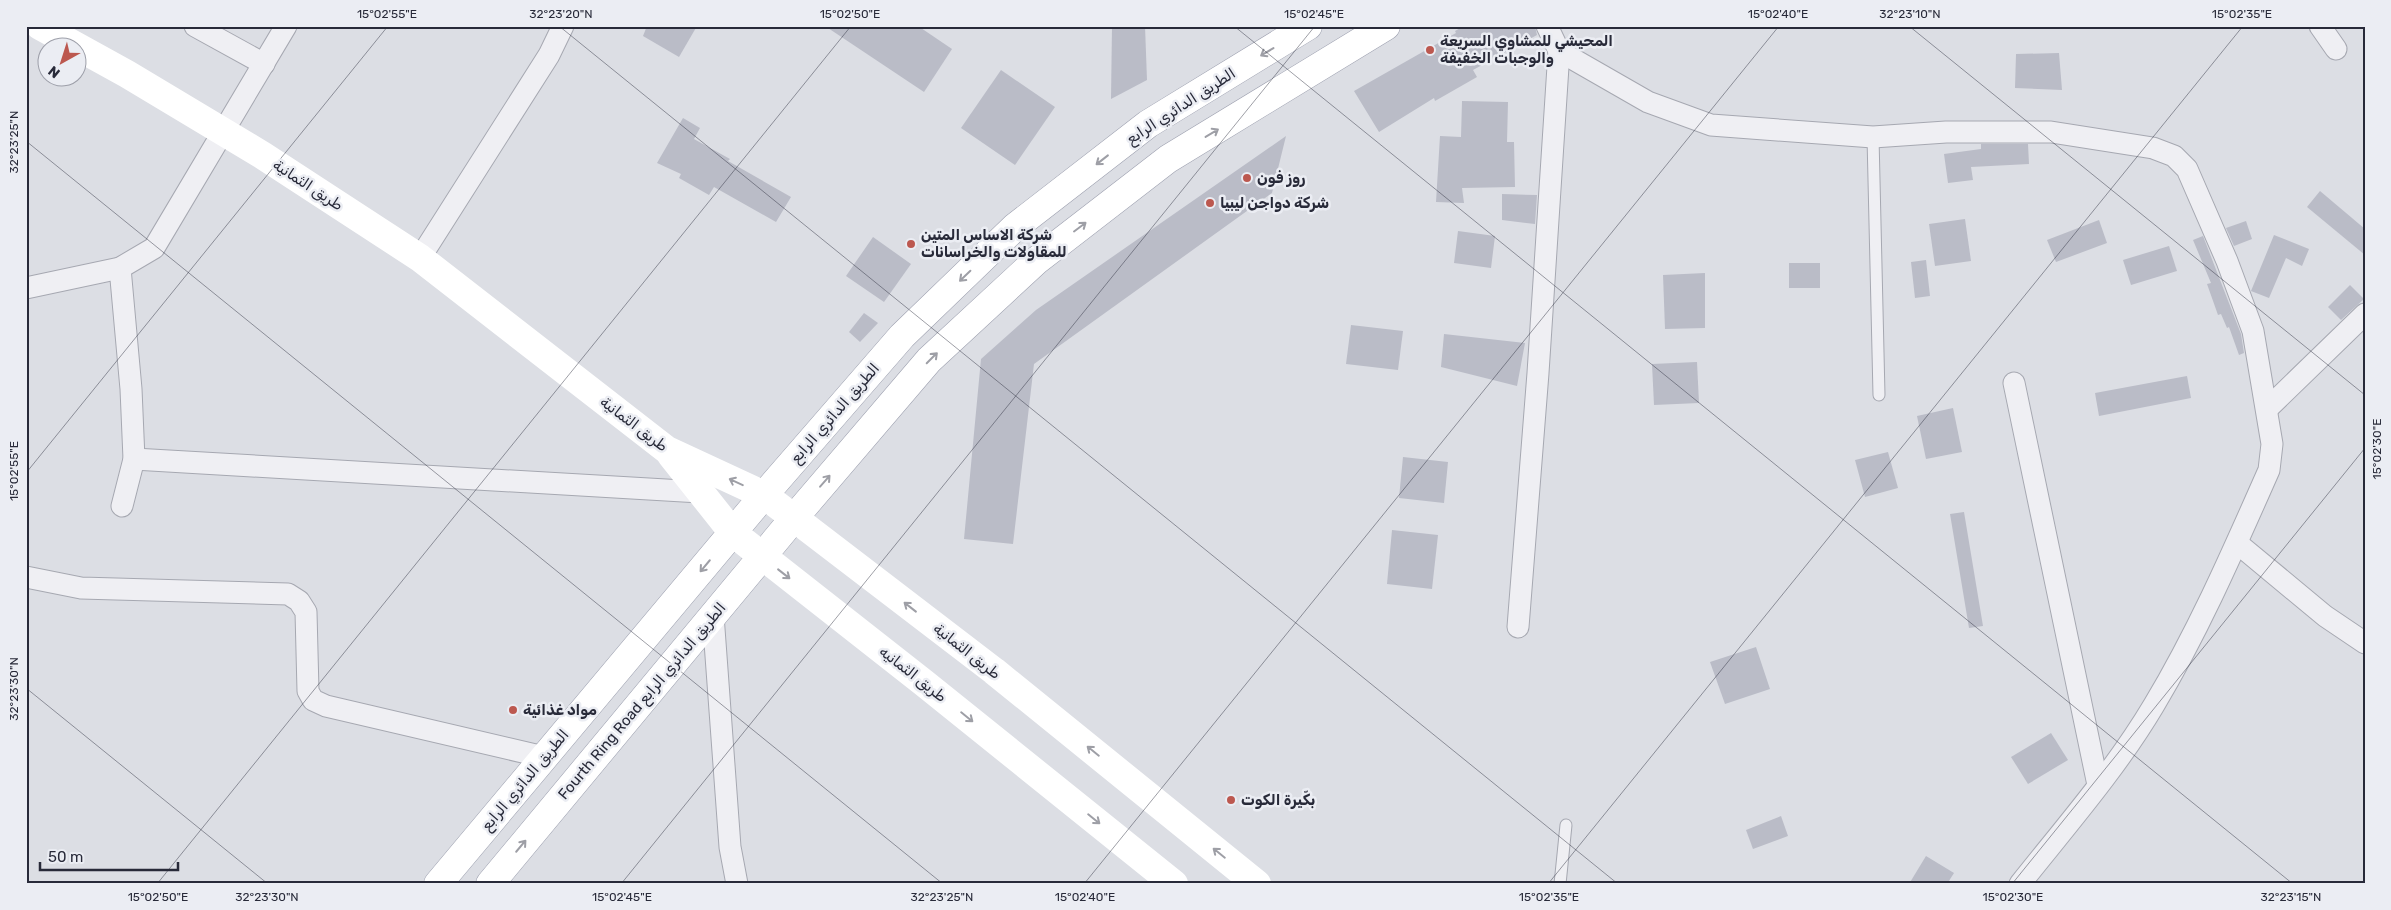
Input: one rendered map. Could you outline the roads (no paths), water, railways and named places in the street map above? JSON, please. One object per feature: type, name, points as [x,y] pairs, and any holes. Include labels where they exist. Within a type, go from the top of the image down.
[{"type":"main road","name":"طريق الثمانية","points":[[40,26],[127,74],[224,132],[420,258],[667,450],[764,495],[994,671],[1257,884]]},
{"type":"main road","name":"الطريق الدائري الرابع","points":[[438,884],[764,495],[902,336],[1015,227],[1148,124],[1308,26]]},
{"type":"main road","points":[[794,518],[929,360],[1036,261],[1168,159],[1386,26]]},
{"type":"main road","name":"طريق الثمانيه","points":[[667,450],[733,533],[924,683],[1174,884]]},
{"type":"main road","name":"Fourth Ring Road الطريق الدائري الرابع","points":[[490,884],[794,518]]},
{"type":"street","points":[[195,26],[264,64]]},
{"type":"street","points":[[26,288],[120,268],[154,248],[286,26]]},
{"type":"street","points":[[420,258],[549,55],[563,26]]},
{"type":"street","points":[[1518,627],[1538,373],[1559,51],[1547,26]]},
{"type":"street","points":[[2320,26],[2336,49]]},
{"type":"street","points":[[1559,51],[1648,102],[1711,125],[1873,137],[1946,132],[2051,132],[2153,148],[2174,156],[2187,169],[2228,261],[2250,322],[2272,444],[2269,470],[2202,616],[2154,706],[2098,785],[2020,884]]},
{"type":"street","points":[[120,268],[131,388],[134,459],[122,506]]},
{"type":"street","points":[[2267,409],[2365,314]]},
{"type":"street","points":[[2014,383],[2098,785]]},
{"type":"street","points":[[134,459],[700,492]]},
{"type":"street","points":[[2237,543],[2325,616],[2365,643]]},
{"type":"street","points":[[26,577],[81,588],[288,594],[299,601],[306,612],[308,691],[313,700],[326,706],[544,757]]},
{"type":"street","points":[[713,615],[730,847],[737,884]]},
{"type":"lane","points":[[1873,137],[1879,395]]},
{"type":"lane","points":[[1560,884],[1566,825]]},
{"type":"place","name":"المحيشي للمشاوي السريعة والوجبات الخفيفة","points":[[1430,50]]},
{"type":"place","name":"روز فون","points":[[1247,178]]},
{"type":"place","name":"شركة دواجن ليبيا","points":[[1210,203]]},
{"type":"place","name":"شركة الاساس المتين للمقاولات والخراسانات","points":[[911,244]]},
{"type":"place","name":"مواد غذائية","points":[[513,710]]},
{"type":"place","name":"بكّيرة الكوت","points":[[1231,800]]}]
